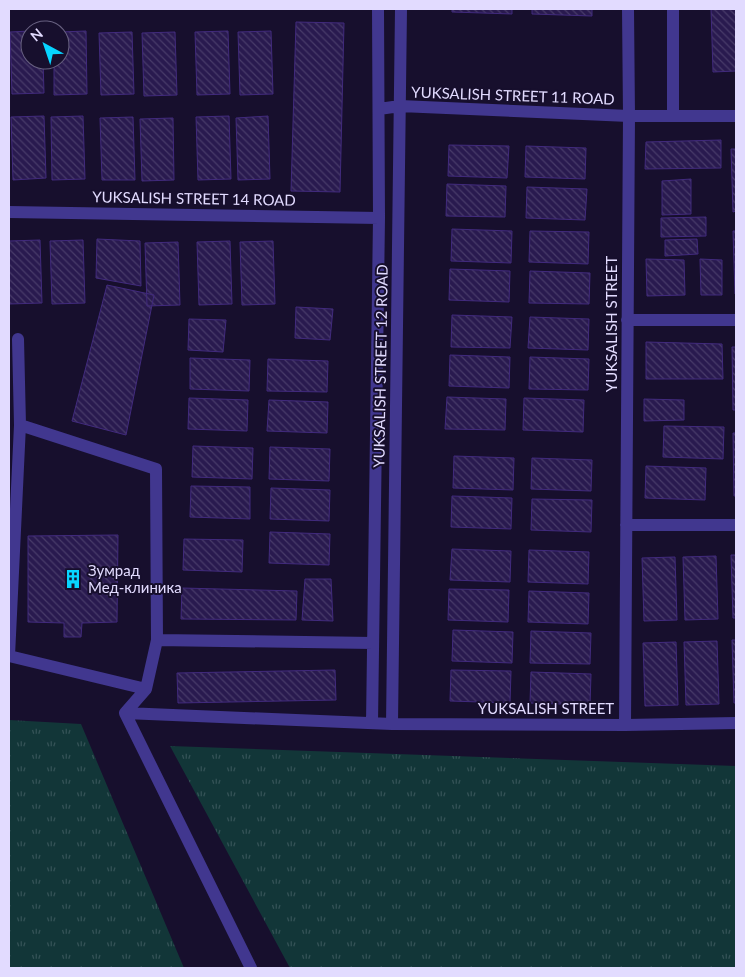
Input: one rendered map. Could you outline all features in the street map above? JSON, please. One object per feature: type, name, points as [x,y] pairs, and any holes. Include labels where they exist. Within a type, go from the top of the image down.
[{"type":"street","name":"YUKSALISH STREET 12 ROAD","points":[[372,723],[380,218],[378,9]]},
{"type":"street","name":"YUKSALISH STREET 12 ROAD","points":[[392,724],[401,9]]},
{"type":"street","name":"YUKSALISH STREET 11 ROAD","points":[[378,109],[400,106],[629,116],[628,9]]},
{"type":"street","points":[[673,9],[673,116]]},
{"type":"street","points":[[629,116],[736,116]]},
{"type":"street","name":"YUKSALISH STREET","points":[[125,713],[392,724],[624,725],[629,116]]},
{"type":"street","name":"YUKSALISH STREET 14 ROAD","points":[[9,212],[380,218]]},
{"type":"street","points":[[627,320],[736,320]]},
{"type":"street","points":[[18,340],[20,424],[9,656],[146,689]]},
{"type":"street","points":[[20,424],[156,469],[158,640],[146,689],[125,713],[251,968]]},
{"type":"street","points":[[626,524],[736,525]]},
{"type":"street","points":[[158,640],[373,643]]},
{"type":"street","points":[[624,725],[736,723]]},
{"type":"green space","points":[[9,720],[81,724],[184,968],[9,968]]},
{"type":"green space","points":[[170,746],[736,766],[736,968],[290,968]]},
{"type":"building","points":[[452,9],[512,9],[512,14],[452,12]]},
{"type":"building","points":[[532,9],[592,9],[592,16],[532,14]]},
{"type":"building","points":[[711,9],[736,9],[736,71],[713,72]]},
{"type":"building","points":[[296,22],[344,23],[340,192],[291,191]]},
{"type":"building","points":[[86,31],[87,94],[54,95],[54,70],[70,70],[70,32]]},
{"type":"building","points":[[228,31],[230,94],[197,95],[195,32]]},
{"type":"building","points":[[271,31],[273,94],[240,95],[238,32]]},
{"type":"building","points":[[10,32],[20,32],[20,70],[43,70],[44,93],[12,94]]},
{"type":"building","points":[[132,32],[134,94],[101,95],[99,33]]},
{"type":"building","points":[[175,32],[177,95],[144,96],[142,33]]},
{"type":"building","points":[[44,116],[46,178],[13,180],[11,117]]},
{"type":"building","points":[[83,116],[85,179],[52,180],[51,117]]},
{"type":"building","points":[[229,116],[231,179],[198,180],[196,117]]},
{"type":"building","points":[[268,116],[270,179],[238,180],[236,118]]},
{"type":"building","points":[[133,117],[135,180],[102,180],[100,118]]},
{"type":"building","points":[[173,118],[174,180],[142,181],[140,119]]},
{"type":"building","points":[[721,140],[721,168],[645,169],[646,142]]},
{"type":"building","points":[[449,145],[509,146],[507,178],[448,176]]},
{"type":"building","points":[[526,146],[586,148],[585,179],[525,177]]},
{"type":"building","points":[[731,149],[736,149],[736,211],[733,212]]},
{"type":"building","points":[[691,179],[691,214],[662,215],[662,181]]},
{"type":"building","points":[[447,184],[506,186],[505,217],[446,216]]},
{"type":"building","points":[[527,187],[587,189],[585,220],[526,218]]},
{"type":"building","points":[[706,217],[706,236],[661,237],[661,218]]},
{"type":"building","points":[[452,229],[512,231],[511,263],[451,261]]},
{"type":"building","points":[[530,231],[589,232],[588,264],[529,262]]},
{"type":"building","points":[[733,231],[736,231],[736,294],[735,294]]},
{"type":"building","points":[[97,239],[140,241],[141,286],[96,278]]},
{"type":"building","points":[[697,239],[698,254],[665,256],[665,240]]},
{"type":"building","points":[[40,240],[42,303],[9,304],[9,241]]},
{"type":"building","points":[[83,240],[85,303],[52,304],[50,241]]},
{"type":"building","points":[[230,241],[232,304],[199,305],[197,242]]},
{"type":"building","points":[[273,241],[275,304],[242,305],[240,242]]},
{"type":"building","points":[[178,242],[180,305],[147,306],[145,243]]},
{"type":"building","points":[[646,259],[684,260],[685,295],[647,296]]},
{"type":"building","points":[[700,259],[722,260],[722,295],[701,295]]},
{"type":"building","points":[[450,269],[510,271],[509,302],[449,300]]},
{"type":"building","points":[[530,271],[590,273],[589,304],[529,303]]},
{"type":"building","points":[[107,285],[154,295],[126,435],[72,421]]},
{"type":"building","points":[[296,307],[333,309],[330,340],[295,338]]},
{"type":"building","points":[[452,315],[512,317],[510,348],[451,347]]},
{"type":"building","points":[[530,317],[589,319],[588,350],[528,348]]},
{"type":"building","points":[[189,319],[226,320],[223,352],[188,350]]},
{"type":"building","points":[[646,342],[722,344],[723,379],[646,379]]},
{"type":"building","points":[[732,347],[736,347],[736,410],[733,410]]},
{"type":"building","points":[[450,355],[510,357],[509,388],[449,386]]},
{"type":"building","points":[[530,357],[589,359],[588,390],[529,389]]},
{"type":"building","points":[[190,358],[250,360],[249,391],[190,389]]},
{"type":"building","points":[[268,359],[328,361],[327,392],[267,391]]},
{"type":"building","points":[[447,397],[506,399],[505,430],[445,429]]},
{"type":"building","points":[[189,398],[248,400],[247,431],[188,429]]},
{"type":"building","points":[[524,398],[584,400],[583,432],[523,430]]},
{"type":"building","points":[[644,399],[684,400],[684,420],[644,421]]},
{"type":"building","points":[[269,400],[328,402],[327,433],[267,431]]},
{"type":"building","points":[[664,426],[724,427],[723,459],[663,457]]},
{"type":"building","points":[[733,433],[736,433],[736,496],[734,496]]},
{"type":"building","points":[[193,446],[253,448],[252,479],[192,477]]},
{"type":"building","points":[[270,447],[330,449],[329,481],[269,479]]},
{"type":"building","points":[[454,456],[514,458],[513,490],[453,488]]},
{"type":"building","points":[[532,458],[592,460],[591,491],[531,489]]},
{"type":"building","points":[[646,466],[706,468],[705,500],[645,498]]},
{"type":"building","points":[[191,486],[250,487],[250,519],[190,517]]},
{"type":"building","points":[[271,488],[330,490],[329,521],[270,519]]},
{"type":"building","points":[[452,496],[512,498],[511,529],[451,527]]},
{"type":"building","points":[[532,499],[592,500],[591,532],[531,530]]},
{"type":"building","points":[[270,532],[330,534],[329,565],[269,563]]},
{"type":"building","name":"Зумрад Мед-клиника","points":[[118,535],[117,622],[82,623],[81,637],[64,637],[64,623],[28,622],[28,536]]},
{"type":"building","points":[[184,539],[243,540],[242,572],[183,570]]},
{"type":"building","points":[[452,549],[511,551],[510,582],[450,580]]},
{"type":"building","points":[[529,550],[589,552],[588,584],[528,582]]},
{"type":"building","points":[[731,555],[736,555],[736,618],[733,618]]},
{"type":"building","points":[[716,556],[718,619],[685,620],[683,557]]},
{"type":"building","points":[[675,557],[677,620],[644,621],[642,558]]},
{"type":"building","points":[[305,579],[331,579],[333,621],[302,620]]},
{"type":"building","points":[[182,588],[297,591],[296,620],[181,619]]},
{"type":"building","points":[[449,589],[509,590],[508,622],[448,620]]},
{"type":"building","points":[[529,591],[589,593],[588,624],[528,622]]},
{"type":"building","points":[[453,630],[513,632],[512,663],[452,661]]},
{"type":"building","points":[[531,631],[591,633],[590,664],[530,663]]},
{"type":"building","points":[[732,640],[736,640],[736,703],[734,703]]},
{"type":"building","points":[[717,641],[719,704],[686,705],[684,642]]},
{"type":"building","points":[[676,642],[678,705],[645,706],[643,643]]},
{"type":"building","points":[[335,670],[336,700],[178,703],[177,673]]},
{"type":"building","points":[[451,670],[511,671],[510,703],[450,701]]},
{"type":"building","points":[[531,672],[591,674],[590,705],[530,703]]},
{"type":"place","name":"Зумрад Мед-клиника","points":[[73,579]]}]
